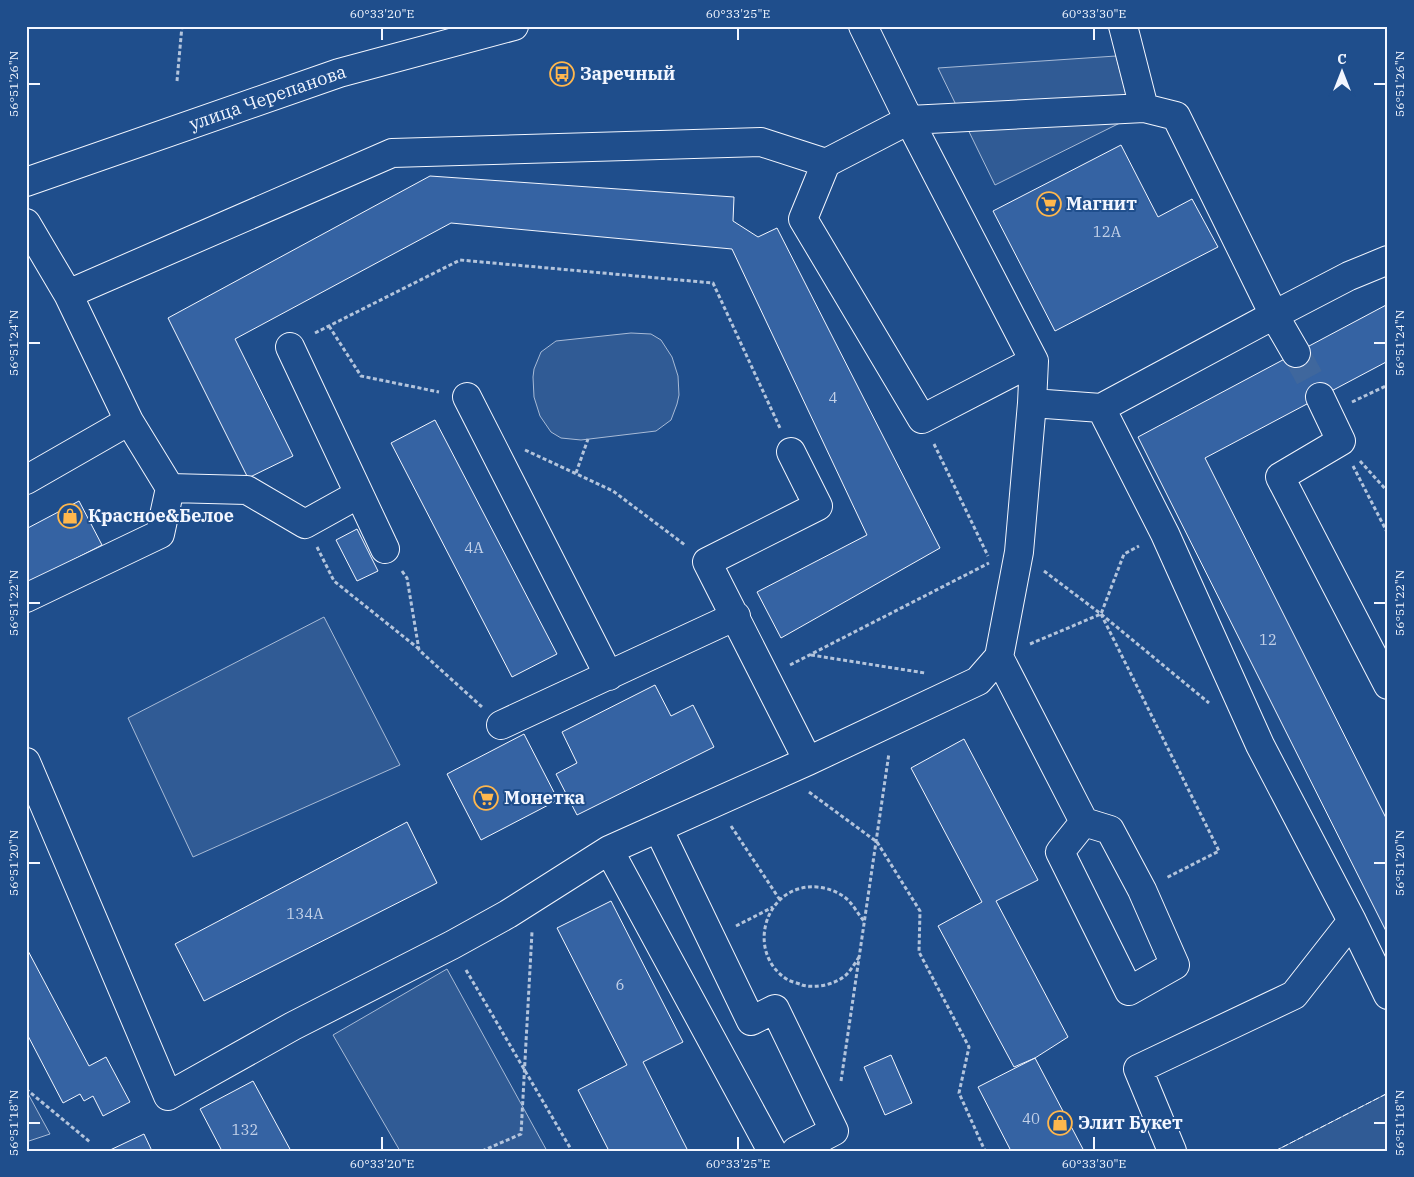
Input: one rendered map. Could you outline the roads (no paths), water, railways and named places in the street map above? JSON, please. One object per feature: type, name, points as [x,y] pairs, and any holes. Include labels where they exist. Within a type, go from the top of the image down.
[{"type":"main road","name":"улица Черепанова","points":[[26,182],[339,73],[514,26]]},
{"type":"main road","points":[[26,762],[168,1096],[293,1026],[452,945],[508,914],[609,850],[808,761],[978,681],[1000,658],[1019,552],[1034,361],[909,120],[863,26]]},
{"type":"main road","points":[[1124,26],[1144,108]]},
{"type":"main road","points":[[1034,361],[922,419],[803,219],[826,163],[909,120],[1144,108],[1176,116],[1274,315],[1296,353]]},
{"type":"main road","points":[[68,294],[392,153],[761,142],[826,163]]},
{"type":"main road","points":[[26,223],[68,294],[129,421],[170,488],[160,534],[26,598]]},
{"type":"main road","points":[[1032,403],[1101,408],[1349,276],[1388,260]]},
{"type":"main road","points":[[290,347],[385,549]]},
{"type":"main road","points":[[466,397],[609,676]]},
{"type":"main road","points":[[1324,405],[1341,442],[1280,478],[1388,686]]},
{"type":"main road","points":[[1101,408],[1165,534],[1260,745],[1352,921],[1388,995]]},
{"type":"main road","points":[[26,480],[129,421]]},
{"type":"main road","points":[[791,452],[818,506],[707,562],[808,761]]},
{"type":"main road","points":[[170,488],[247,490],[305,524],[360,494]]},
{"type":"main road","points":[[501,725],[736,616]]},
{"type":"main road","points":[[1000,658],[1084,822],[1110,830],[1142,890],[1175,965],[1129,991],[1060,852],[1084,822]]},
{"type":"main road","points":[[658,828],[751,1021]]},
{"type":"main road","points":[[609,850],[772,1151]]},
{"type":"main road","points":[[1172,1151],[1138,1069],[1294,995],[1352,921]]},
{"type":"main road","points":[[713,1039],[775,1010],[834,1131],[796,1151]]},
{"type":"tunnel","points":[[1296,353],[1320,397]]},
{"type":"place","name":"Заречный","points":[[562,74]]},
{"type":"place","name":"Магнит","points":[[1049,204]]},
{"type":"place","name":"Красное&Белое","points":[[70,516]]},
{"type":"place","name":"Монетка","points":[[486,798]]},
{"type":"place","name":"Элит Букет","points":[[1060,1123]]}]
